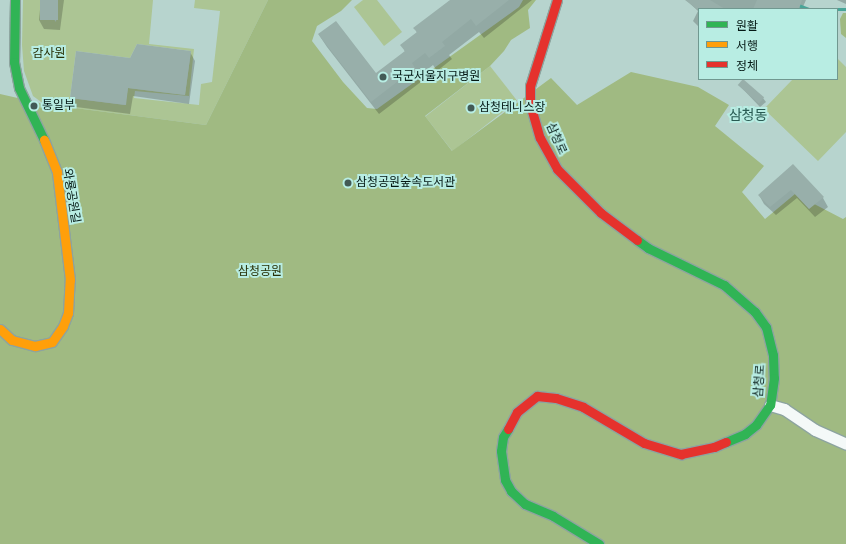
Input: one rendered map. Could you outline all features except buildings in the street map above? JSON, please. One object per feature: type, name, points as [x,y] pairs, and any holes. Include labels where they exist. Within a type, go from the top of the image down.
[{"type":"street","name":"와룡공원길","points":[[0,329],[12,340],[27,345],[35,346],[52,342],[63,326],[68,313],[70,280],[56,172],[43,137],[19,88],[14,62],[15,0]]},
{"type":"street","name":"삼청로","points":[[557,0],[530,86],[530,104],[540,138],[557,169],[601,213],[648,248],[724,285],[755,312],[766,327],[773,354],[774,378],[770,405],[756,425],[745,434],[714,447],[681,454],[644,443],[583,407],[556,398],[537,396],[517,412],[503,437],[501,451],[505,480],[511,491],[525,504],[553,516],[598,544]]},
{"type":"street","points":[[770,405],[784,409],[814,430],[846,444]]},
{"type":"green space","name":"감사원","points":[[23,0],[40,0],[56,22],[58,0],[153,0],[149,44],[194,49],[189,96],[135,91],[134,98],[199,105],[201,84],[212,82],[220,11],[194,8],[195,0],[268,0],[206,125],[44,104],[33,96],[24,71],[22,45]],"holes":[[[137,44],[191,51],[185,95],[128,88],[125,105],[70,98],[76,51],[130,58]]]},
{"type":"green space","name":"삼청공원","points":[[268,0],[352,0],[341,11],[317,26],[312,41],[343,82],[367,108],[377,109],[519,7],[523,0],[536,0],[528,10],[530,28],[511,40],[504,51],[490,66],[425,116],[452,151],[551,78],[577,105],[631,72],[698,87],[729,105],[715,126],[764,166],[742,192],[765,219],[795,194],[843,219],[846,217],[846,544],[0,544],[0,94],[44,104],[206,125]]},
{"type":"green space","points":[[363,0],[377,0],[402,32],[384,46],[354,7]]},
{"type":"green space","points":[[843,13],[846,13],[846,38],[841,34],[840,19]]},
{"type":"green space","points":[[838,59],[846,67],[846,132],[818,161],[764,109],[792,80],[838,80]]},
{"type":"green space","name":"삼청테니스장","points":[[490,66],[517,101],[452,151],[425,116]]},
{"type":"waterway","points":[[798,5],[806,8]]},
{"type":"waterway","points":[[838,9],[846,9]]},
{"type":"traffic: fast","points":[[15,0],[14,62],[19,88],[44,140]]},
{"type":"traffic: fast","points":[[637,240],[648,248],[724,285],[755,312],[766,327],[773,355],[774,378],[770,405],[756,425],[745,434],[726,442]]},
{"type":"traffic: fast","points":[[508,429],[503,437],[501,451],[505,480],[511,491],[525,504],[553,516],[599,544]]},
{"type":"traffic: slow","points":[[0,329],[12,340],[35,346],[52,342],[63,326],[68,313],[70,280],[57,172],[44,140]]},
{"type":"traffic: jam","points":[[557,0],[530,86],[530,104],[540,138],[557,169],[601,213],[637,240]]},
{"type":"traffic: jam","points":[[508,429],[517,412],[537,396],[556,398],[583,407],[644,443],[681,454],[714,447],[726,442]]},
{"type":"place","name":"국군서울지구병원","points":[[383,77]]},
{"type":"place","name":"통일부","points":[[34,106]]},
{"type":"place","name":"삼청테니스장","points":[[471,108]]},
{"type":"place","name":"삼청공원숲속도서관","points":[[348,183]]},
{"type":"district","name":"삼청동","points":[[748,116]]}]
